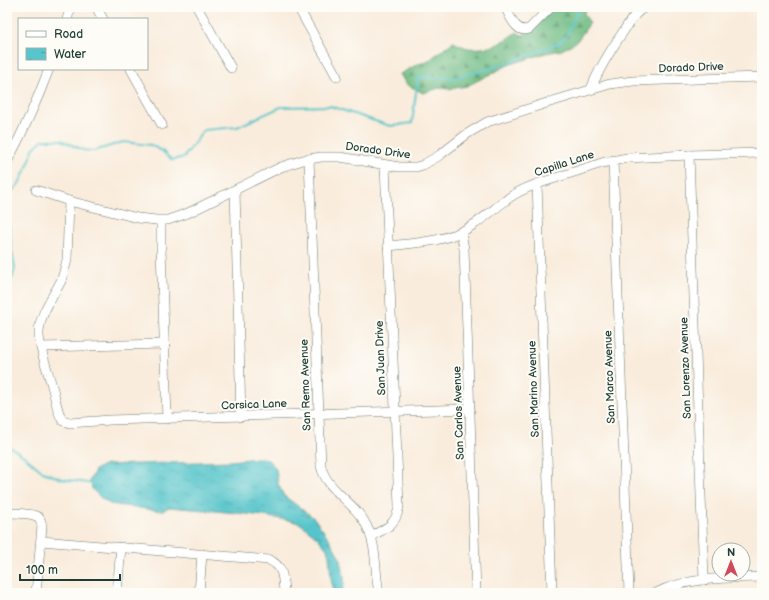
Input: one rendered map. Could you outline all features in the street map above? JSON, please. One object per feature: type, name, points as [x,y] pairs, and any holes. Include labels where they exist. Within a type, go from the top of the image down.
[{"type":"street","points":[[67,18],[71,7]]},
{"type":"street","points":[[96,7],[102,18]]},
{"type":"street","points":[[197,7],[231,68]]},
{"type":"street","points":[[298,7],[337,77]]},
{"type":"street","points":[[505,7],[516,26],[522,30],[529,29],[551,7]]},
{"type":"street","points":[[591,89],[598,72],[614,45],[635,14],[644,7]]},
{"type":"street","points":[[7,162],[32,111],[49,70]]},
{"type":"street","points":[[132,70],[162,125]]},
{"type":"street","name":"Dorado Drive","points":[[36,190],[69,201],[138,218],[161,221],[188,213],[289,164],[310,159],[330,156],[408,168],[423,165],[487,122],[610,84],[633,81],[762,77]]},
{"type":"street","name":"Capilla Lane","points":[[388,246],[429,242],[460,233],[473,226],[510,197],[525,188],[613,160],[634,157],[762,153]]},
{"type":"street","name":"San Lorenzo Avenue","points":[[689,155],[704,580]]},
{"type":"street","name":"San Remo Avenue","points":[[310,159],[320,460],[324,475],[331,486],[356,510],[371,536],[375,552],[379,593]]},
{"type":"street","name":"San Marco Avenue","points":[[613,160],[629,593]]},
{"type":"street","name":"San Juan Drive","points":[[371,536],[390,525],[398,512],[385,165]]},
{"type":"street","name":"San Marino Avenue","points":[[537,184],[552,593]]},
{"type":"street","points":[[235,190],[241,417]]},
{"type":"street","points":[[69,201],[67,260],[60,282],[41,320],[39,333],[41,347],[165,344]]},
{"type":"street","points":[[161,221],[167,419]]},
{"type":"street","name":"San Carlos Avenue","points":[[460,233],[464,249],[476,593]]},
{"type":"street","name":"Corsica Lane","points":[[41,347],[60,415],[63,421],[70,423],[470,409]]},
{"type":"street","points":[[7,513],[34,515],[40,519],[42,526],[36,593]]},
{"type":"street","points":[[41,541],[264,560],[273,562],[279,567],[282,572],[284,593]]},
{"type":"street","points":[[118,593],[121,548]]},
{"type":"street","points":[[199,593],[202,554]]},
{"type":"street","points":[[656,593],[680,584],[704,580],[762,577]]},
{"type":"green space","points":[[555,7],[586,7],[584,14],[590,23],[577,41],[562,50],[546,53],[508,65],[467,86],[449,89],[439,88],[423,93],[406,84],[400,74],[418,64],[427,62],[453,42],[468,48],[482,48],[496,45],[518,32],[519,34],[524,35]]},
{"type":"water","points":[[258,458],[267,459],[275,467],[278,484],[284,496],[314,518],[330,540],[341,560],[344,585],[340,593],[333,593],[327,549],[318,538],[301,524],[264,516],[238,513],[169,507],[162,511],[110,504],[92,489],[91,483],[89,482],[96,469],[106,465],[231,461]]},
{"type":"waterway","points":[[7,196],[19,184],[30,160],[33,149],[42,140],[61,140],[83,150],[94,151],[123,142],[151,145],[162,151],[172,160],[184,157],[204,130],[237,127],[281,107],[330,106],[390,126],[412,123],[418,77],[455,78],[509,63],[559,43],[567,35],[579,7]]},
{"type":"waterway","points":[[7,205],[15,268],[12,279],[7,285]]},
{"type":"waterway","points":[[7,445],[25,457],[43,472],[62,479],[93,484]]}]
